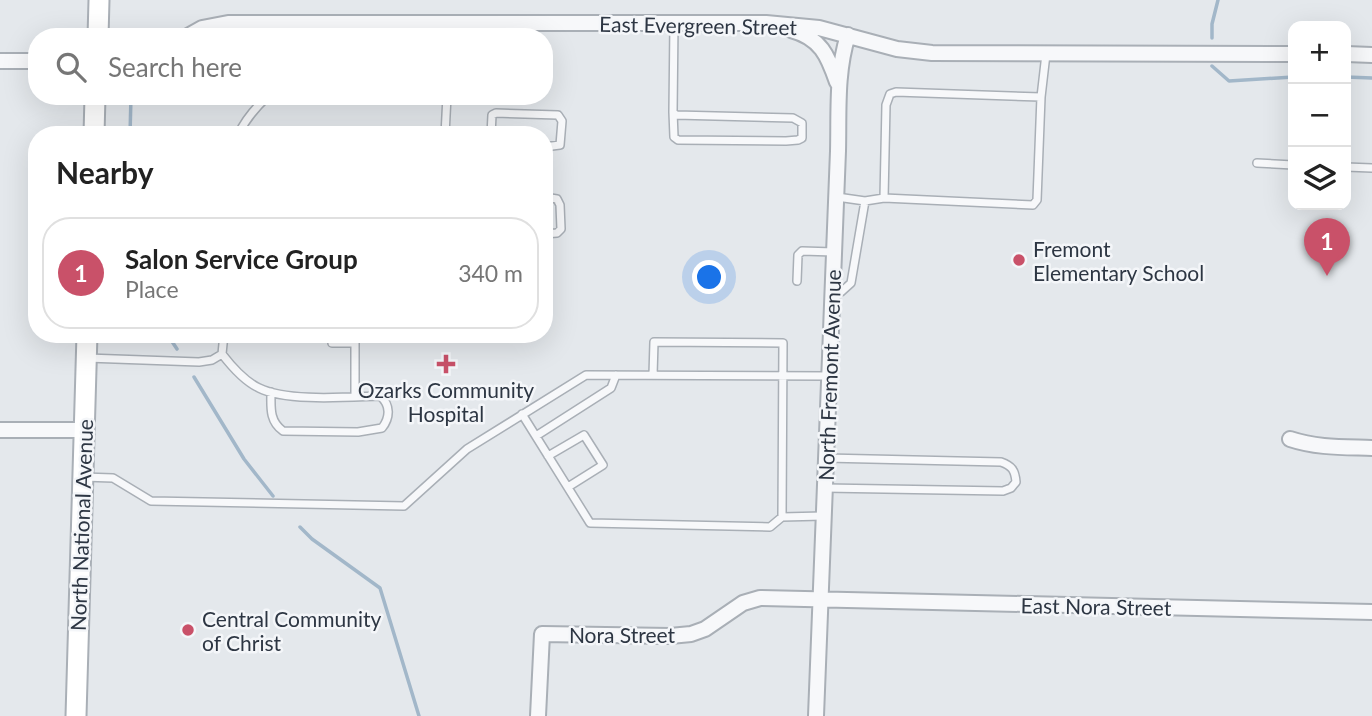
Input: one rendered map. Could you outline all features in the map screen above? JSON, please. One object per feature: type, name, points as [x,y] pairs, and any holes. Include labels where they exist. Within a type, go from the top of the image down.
[{"type":"main road","points":[[98,28],[99,0]]},
{"type":"main road","points":[[94,126],[95,105]]},
{"type":"main road","name":"North National Avenue","points":[[76,716],[87,343]]},
{"type":"street","name":"East Evergreen Street","points":[[202,28],[228,23],[385,28]]},
{"type":"street","name":"East Evergreen Street","points":[[513,28],[766,23],[802,25],[897,49],[932,53],[1288,54]]},
{"type":"street","points":[[766,23],[803,33],[816,42],[826,53],[839,86]]},
{"type":"street","name":"North Fremont Avenue","points":[[816,716],[839,86],[843,51],[848,35]]},
{"type":"street","points":[[1351,54],[1372,55]]},
{"type":"street","points":[[0,61],[28,61]]},
{"type":"street","points":[[0,430],[83,430]]},
{"type":"street","points":[[1290,439],[1320,447],[1372,448]]},
{"type":"street","name":"Nora Street","points":[[538,716],[541,634],[691,634],[705,629],[743,603],[760,598],[820,599]]},
{"type":"street","name":"East Nora Street","points":[[820,599],[1372,612]]},
{"type":"lane","points":[[673,112],[681,116],[793,118],[802,124],[802,138],[798,141],[786,141],[678,140],[674,137],[673,112],[674,23]]},
{"type":"lane","points":[[837,197],[866,201],[884,198],[1033,205],[1037,200],[1041,97],[1046,54]]},
{"type":"lane","points":[[884,198],[886,105],[890,94],[896,92],[1041,97]]},
{"type":"lane","points":[[244,126],[260,105]]},
{"type":"lane","points":[[445,126],[447,105]]},
{"type":"lane","points":[[491,126],[492,115],[496,113],[558,115],[562,121],[560,145],[553,146]]},
{"type":"lane","points":[[1256,163],[1288,164]]},
{"type":"lane","points":[[1351,167],[1372,168]]},
{"type":"lane","points":[[553,198],[557,199],[560,205],[561,229],[553,233]]},
{"type":"lane","points":[[832,293],[841,292],[851,283],[866,201]]},
{"type":"lane","points":[[797,281],[798,254],[802,251],[834,251]]},
{"type":"lane","points":[[653,375],[654,342],[783,343],[782,517]]},
{"type":"lane","points":[[223,343],[222,354],[235,370],[259,388],[271,391],[288,396],[380,396],[386,400],[387,421],[382,428],[358,432],[283,431],[274,425],[271,391]]},
{"type":"lane","points":[[355,343],[355,397]]},
{"type":"lane","points":[[86,358],[199,362],[212,360],[222,354]]},
{"type":"lane","points":[[82,477],[113,478],[151,500],[404,506],[467,449],[586,375],[829,376]]},
{"type":"lane","points":[[536,436],[611,388],[616,375]]},
{"type":"lane","points":[[522,415],[590,523],[770,527],[782,517],[823,516]]},
{"type":"lane","points":[[548,456],[583,435],[603,465],[568,487]]},
{"type":"lane","points":[[824,488],[1003,491],[1016,482],[1011,466],[1001,462],[826,458]]},
{"type":"waterway","points":[[1212,38],[1212,24],[1218,0]]},
{"type":"waterway","points":[[1212,66],[1229,81],[1288,77]]},
{"type":"waterway","points":[[1351,77],[1372,78]]},
{"type":"waterway","points":[[130,126],[131,105]]},
{"type":"waterway","points":[[173,343],[177,349]]},
{"type":"waterway","points":[[194,377],[244,459],[273,496]]},
{"type":"waterway","points":[[300,527],[312,539],[380,588],[419,716]]},
{"type":"place","name":"Fremont Elementary School","points":[[1019,260]]},
{"type":"place","name":"Salon Service Group","points":[[1327,276]]},
{"type":"place","name":"Ozarks Community Hospital","points":[[446,364]]},
{"type":"place","name":"Central Community of Christ","points":[[188,630]]}]
